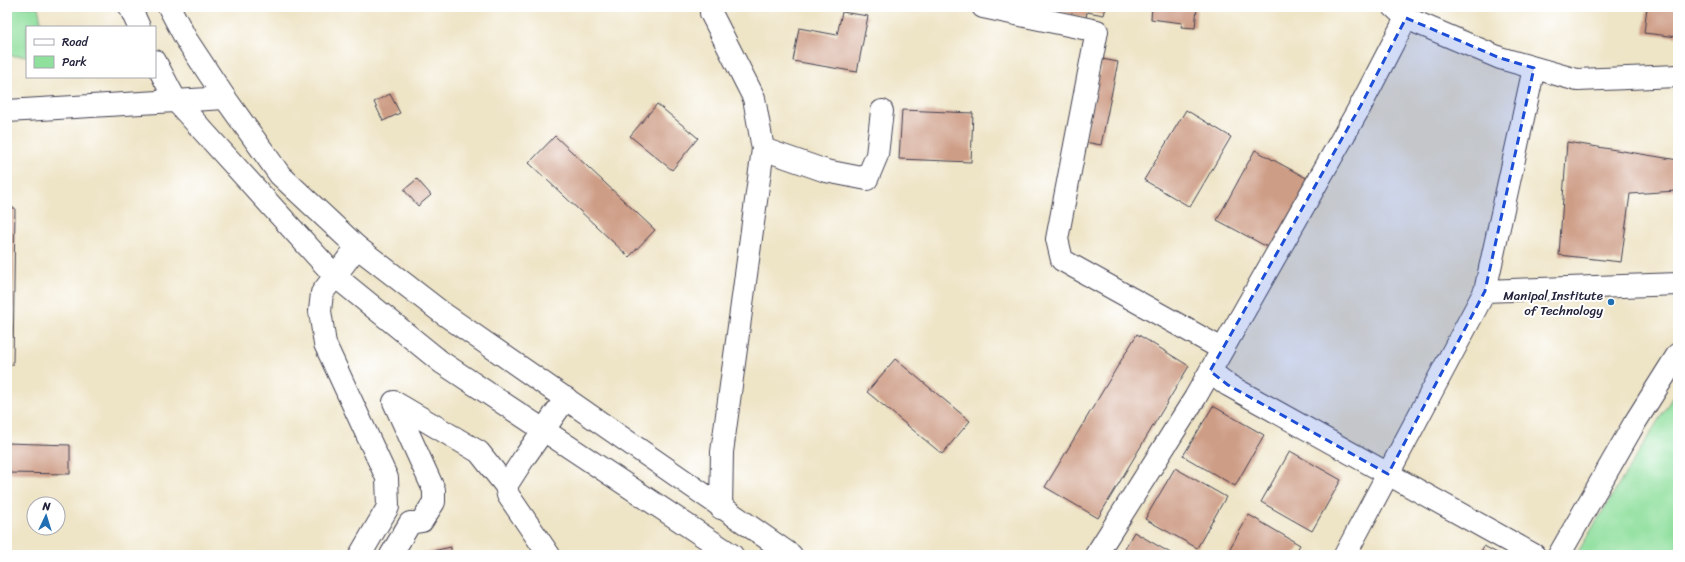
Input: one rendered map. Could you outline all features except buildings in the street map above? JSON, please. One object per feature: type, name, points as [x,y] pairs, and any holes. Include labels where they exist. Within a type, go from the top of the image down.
[{"type":"street","points":[[130,7],[139,26]]},
{"type":"street","points":[[169,7],[186,39],[225,98],[280,176],[357,247],[441,312],[566,398],[721,508],[791,555]]},
{"type":"street","points":[[711,7],[712,13],[754,98],[763,149],[722,452],[721,508]]},
{"type":"street","points":[[983,7],[1097,31],[1057,239],[1062,260],[1222,350]]},
{"type":"street","points":[[1096,555],[1210,371],[1361,105],[1400,12],[1500,58],[1577,80],[1678,76]]},
{"type":"street","points":[[156,63],[176,101],[335,276],[441,362],[545,429],[732,555]]},
{"type":"street","points":[[1345,555],[1485,291],[1534,68]]},
{"type":"street","points":[[7,111],[225,98]]},
{"type":"street","points":[[763,149],[826,171],[867,179],[878,155],[882,111]]},
{"type":"street","points":[[357,247],[322,293],[320,310],[325,344],[387,478],[388,507],[360,555]]},
{"type":"street","points":[[1485,291],[1678,284]]},
{"type":"street","points":[[1560,555],[1634,424],[1678,354]]},
{"type":"street","points":[[1210,371],[1228,385],[1534,555]]},
{"type":"street","points":[[506,486],[566,398]]},
{"type":"street","points":[[391,555],[410,523],[422,521],[434,502],[434,490],[394,402],[479,452],[506,486],[508,495],[549,555]]},
{"type":"highlighted area","points":[[1406,18],[1500,58],[1534,68],[1485,291],[1388,474],[1228,385],[1210,371],[1361,105]]},
{"type":"green space","points":[[7,7],[38,7],[42,26],[26,26],[26,56],[7,56]]},
{"type":"green space","points":[[1678,388],[1678,555],[1576,555]]},
{"type":"place","name":"Manipal Institute of Technology","points":[[1611,302]]}]
